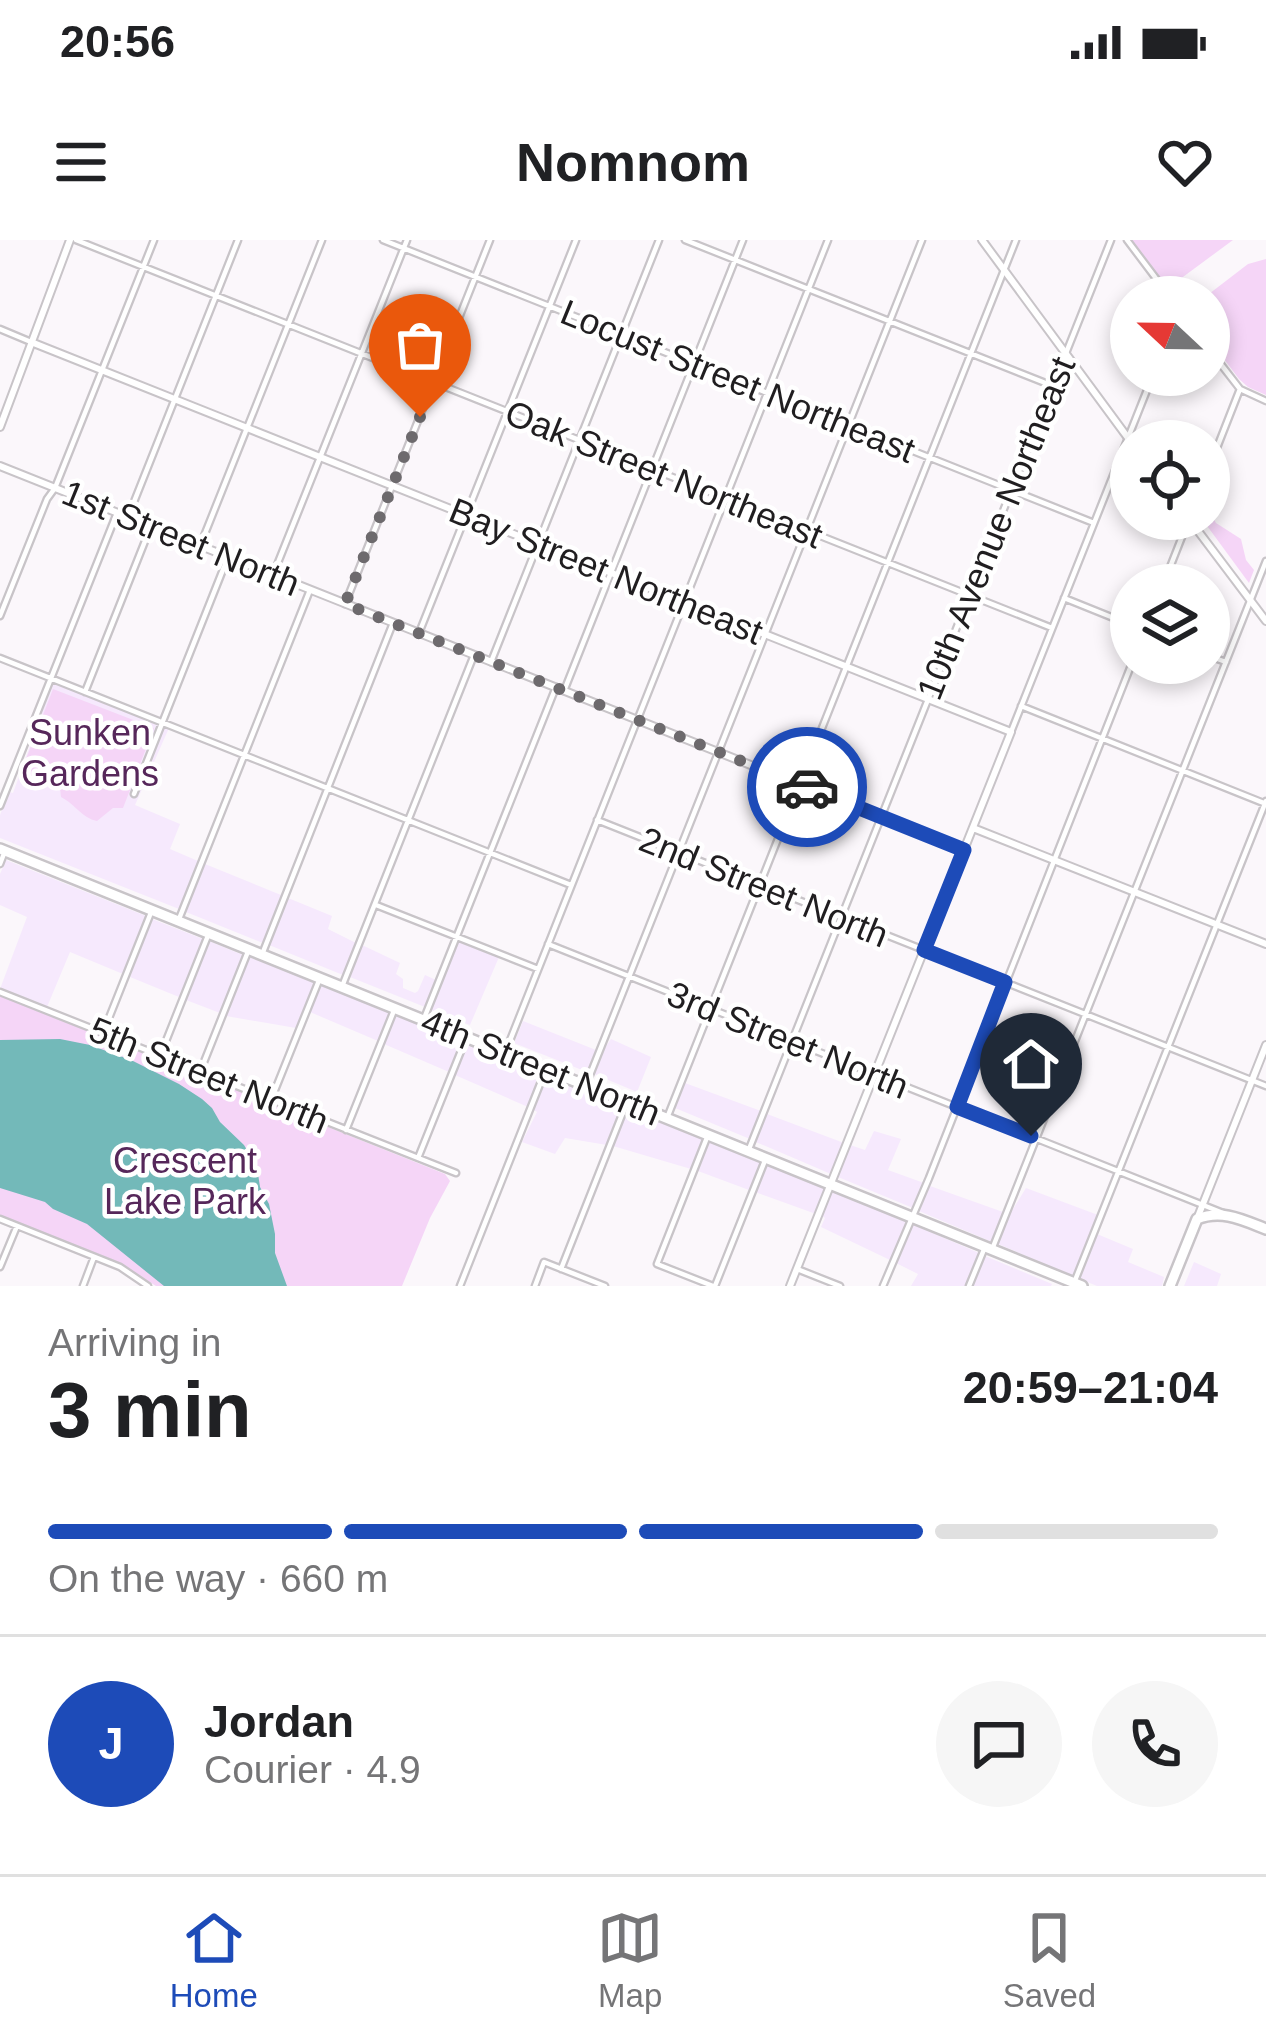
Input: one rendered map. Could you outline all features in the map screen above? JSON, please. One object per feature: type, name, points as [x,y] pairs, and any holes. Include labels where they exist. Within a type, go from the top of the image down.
[{"type":"main road","name":"4th Street North","points":[[3,850],[912,1217],[1057,1282],[1078,1285]]},
{"type":"main road","name":"3rd Street North","points":[[1197,1219],[1208,1214],[1230,1215],[1266,1229]]},
{"type":"main road","points":[[1171,1284],[1197,1219]]},
{"type":"street","name":"Oak Street Northeast","points":[[73,240],[1052,628]]},
{"type":"street","points":[[0,427],[73,240]]},
{"type":"street","points":[[0,616],[154,240]]},
{"type":"street","points":[[128,517],[238,240]]},
{"type":"street","points":[[200,546],[322,240]]},
{"type":"street","name":"Locust Street Northeast","points":[[383,240],[1094,523]]},
{"type":"street","points":[[274,575],[407,240]]},
{"type":"street","points":[[345,604],[490,240]]},
{"type":"street","points":[[419,633],[575,240]]},
{"type":"street","points":[[491,662],[659,240]]},
{"type":"street","points":[[685,240],[1053,386]]},
{"type":"street","points":[[423,1020],[611,573],[743,240]]},
{"type":"street","points":[[505,1052],[828,240]]},
{"type":"street","points":[[586,1085],[922,240]]},
{"type":"street","points":[[982,240],[1114,420]]},
{"type":"street","points":[[667,1118],[1016,240]]},
{"type":"street","name":"10th Avenue Northeast","points":[[748,1151],[1111,240]]},
{"type":"street","points":[[1127,240],[1154,276]]},
{"type":"street","name":"Bay Street Northeast","points":[[0,329],[1011,732]]},
{"type":"street","points":[[1230,376],[1240,389],[1266,401]]},
{"type":"street","points":[[1228,420],[1240,389]]},
{"type":"street","name":"1st Street North","points":[[0,466],[964,850]]},
{"type":"street","points":[[790,1286],[1110,485]]},
{"type":"street","points":[[0,806],[116,513]]},
{"type":"street","points":[[86,692],[151,526]]},
{"type":"street","points":[[1205,540],[1266,621]]},
{"type":"street","points":[[134,794],[228,557]]},
{"type":"street","points":[[1230,652],[1266,561]]},
{"type":"street","points":[[178,921],[310,590]]},
{"type":"street","points":[[1064,598],[1110,617]]},
{"type":"street","points":[[262,954],[393,623]]},
{"type":"street","points":[[342,987],[474,655]]},
{"type":"street","points":[[0,658],[572,885]]},
{"type":"street","points":[[883,1286],[1124,684]]},
{"type":"street","points":[[969,1286],[1036,1138],[1217,684]]},
{"type":"street","points":[[1021,706],[1266,803],[1078,1285]]},
{"type":"street","name":"2nd Street North","points":[[597,820],[1266,1086]]},
{"type":"street","points":[[973,828],[1266,944]]},
{"type":"street","points":[[0,865],[3,850]]},
{"type":"street","points":[[375,904],[538,969]]},
{"type":"street","points":[[104,1033],[152,910]]},
{"type":"street","points":[[160,1056],[208,933]]},
{"type":"street","name":"3rd Street North","points":[[548,944],[1230,1215]]},
{"type":"street","points":[[200,1072],[249,949]]},
{"type":"street","points":[[271,1100],[320,978]]},
{"type":"street","name":"5th Street North","points":[[0,992],[456,1173]]},
{"type":"street","points":[[346,1130],[395,1008]]},
{"type":"street","points":[[418,1159],[467,1037]]},
{"type":"street","points":[[1197,1219],[1266,1045]]},
{"type":"street","points":[[460,1286],[546,1069]]},
{"type":"street","points":[[561,1269],[627,1102]]},
{"type":"street","points":[[709,1135],[657,1264],[714,1286],[766,1158]]},
{"type":"street","points":[[0,1220],[127,1271],[148,1286]]},
{"type":"street","points":[[0,1267],[17,1226]]},
{"type":"street","points":[[82,1286],[94,1257]]},
{"type":"street","points":[[535,1286],[544,1262],[600,1285]]},
{"type":"street","points":[[797,1269],[840,1286]]},
{"type":"shaded area","points":[[53,682],[158,724],[130,795],[135,798],[164,727],[169,728],[135,805],[180,824],[170,849],[198,861],[179,909],[0,838],[0,815],[9,792],[13,793]]},
{"type":"shaded area","points":[[6,860],[146,916],[123,974],[70,952],[47,1007],[0,989],[27,917],[0,905],[0,874]]},
{"type":"shaded area","points":[[205,864],[281,895],[263,943],[186,912]]},
{"type":"shaded area","points":[[288,898],[332,916],[328,929],[356,943],[343,975],[269,945]]},
{"type":"shaded area","points":[[152,919],[203,939],[179,997],[130,977]]},
{"type":"shaded area","points":[[209,941],[243,955],[220,1013],[186,1000]]},
{"type":"shaded area","points":[[458,941],[499,957],[470,1025],[431,1010]]},
{"type":"shaded area","points":[[362,945],[400,963],[396,974],[403,979],[403,988],[415,993],[425,975],[436,980],[425,1007],[350,977]]},
{"type":"shaded area","points":[[249,957],[314,982],[296,1028],[226,1016]]},
{"type":"shaded area","points":[[320,985],[390,1012],[378,1041],[310,1012]]},
{"type":"shaded area","points":[[396,1014],[462,1040],[449,1072],[384,1044]]},
{"type":"shaded area","points":[[523,1021],[596,1050],[587,1072],[514,1043]]},
{"type":"shaded area","points":[[611,1039],[651,1057],[637,1092],[594,1074]]},
{"type":"shaded area","points":[[468,1042],[542,1071],[528,1107],[455,1075]]},
{"type":"shaded area","points":[[548,1073],[623,1103],[607,1145],[565,1138],[555,1154],[522,1142]]},
{"type":"shaded area","points":[[685,1083],[761,1111],[750,1139],[675,1108]]},
{"type":"shaded area","points":[[629,1106],[704,1137],[691,1169],[613,1146]]},
{"type":"shaded area","points":[[767,1114],[844,1143],[831,1174],[756,1142]]},
{"type":"shaded area","points":[[874,1131],[901,1139],[888,1170],[924,1183],[913,1208],[838,1177],[850,1145],[865,1150]]},
{"type":"shaded area","points":[[710,1139],[761,1161],[749,1190],[698,1171]]},
{"type":"shaded area","points":[[767,1163],[826,1188],[816,1214],[755,1192]]},
{"type":"shaded area","points":[[930,1186],[1003,1212],[992,1242],[919,1211]]},
{"type":"shaded area","points":[[1026,1188],[1098,1215],[1073,1276],[998,1244]]},
{"type":"shaded area","points":[[832,1191],[906,1222],[890,1260],[821,1227]]},
{"type":"shaded area","points":[[912,1224],[979,1253],[965,1286],[911,1286],[918,1274],[896,1263]]},
{"type":"shaded area","points":[[1097,1234],[1133,1249],[1128,1262],[1164,1277],[1162,1286],[1097,1286],[1080,1279]]},
{"type":"shaded area","points":[[985,1256],[1052,1284],[973,1286]]},
{"type":"shaded area","points":[[1194,1262],[1221,1274],[1217,1286],[1184,1286]]},
{"type":"green space","points":[[1132,240],[1233,240],[1184,276],[1159,276]]},
{"type":"green space","points":[[1266,259],[1266,395],[1248,387],[1230,367],[1230,278],[1248,264]]},
{"type":"green space","points":[[1230,532],[1241,539],[1254,570],[1249,583],[1217,540],[1230,540]]},
{"type":"green space","name":"Sunken Gardens","points":[[53,689],[154,728],[123,808],[113,808],[97,821],[61,797],[60,788],[21,772]]},
{"type":"green space","name":"Crescent Lake Park","points":[[0,995],[445,1174],[450,1181],[402,1286],[156,1286],[118,1262],[0,1215]]},
{"type":"water","points":[[60,1039],[131,1060],[179,1084],[212,1108],[257,1167],[287,1286],[164,1286],[87,1224],[45,1202],[0,1188],[0,1040]]},
{"type":"way so far","points":[[420,417],[345,604],[807,787]]},
{"type":"route","points":[[807,787],[964,850],[924,950],[1005,982],[957,1107],[1031,1136]]}]
